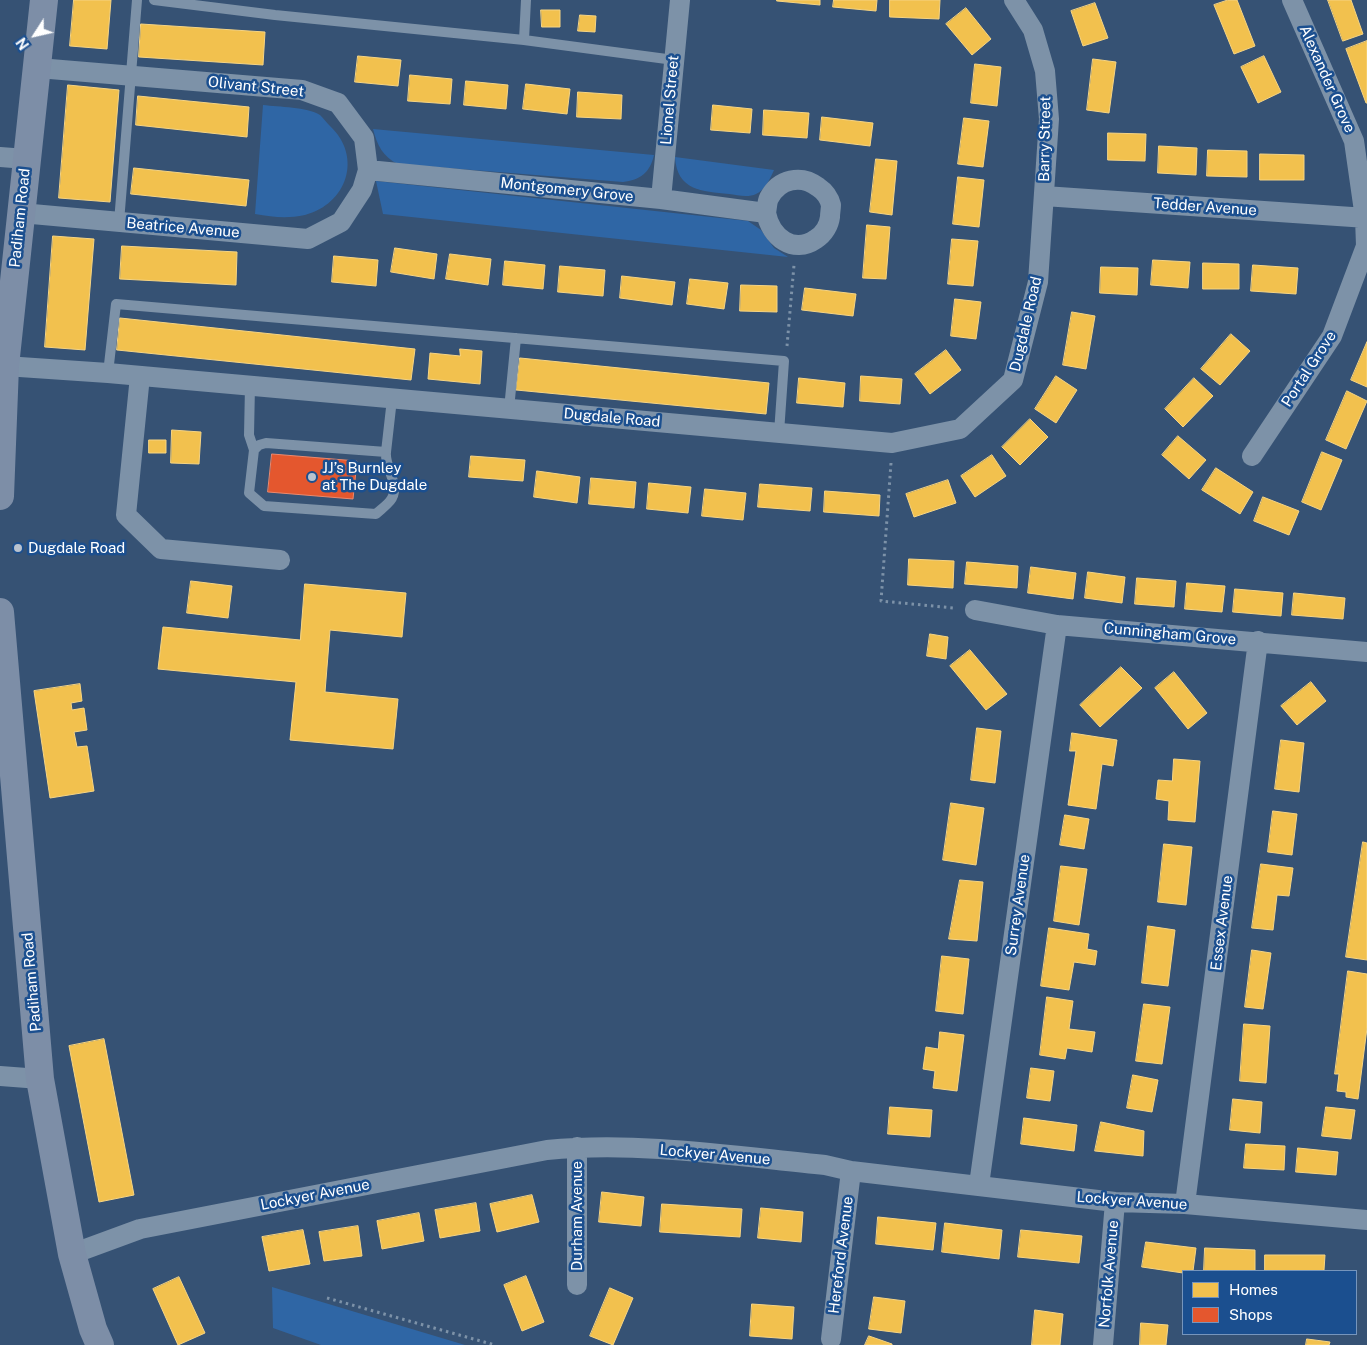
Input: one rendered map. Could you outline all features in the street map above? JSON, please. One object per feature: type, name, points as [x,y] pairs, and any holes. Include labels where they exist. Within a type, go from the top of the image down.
[{"type":"main road","name":"Padiham Road","points":[[0,496],[5,366],[21,213],[13,158],[38,68],[44,0]]},
{"type":"main road","name":"Padiham Road","points":[[0,612],[40,1079],[72,1254],[93,1329],[100,1345]]},
{"type":"street","name":"Lionel Street","points":[[661,199],[680,0]]},
{"type":"street","name":"Barry Street","points":[[1014,0],[1033,30],[1045,71],[1049,119],[1044,196]]},
{"type":"street","name":"Alexander Grove","points":[[1292,0],[1354,141],[1366,218]]},
{"type":"street","name":"Olivant Street","points":[[38,68],[302,90],[338,103],[364,138],[368,170],[362,190],[341,222]]},
{"type":"street","name":"Montgomery Grove","points":[[368,170],[661,199],[766,212]]},
{"type":"street","points":[[800,179],[812,182],[825,192],[831,206],[830,222],[821,236],[805,244],[785,242],[776,235],[768,224],[766,212],[768,199],[775,189],[781,184],[800,179]]},
{"type":"street","name":"Tedder Avenue","points":[[1044,196],[1366,218]]},
{"type":"street","name":"Dugdale Road","points":[[5,366],[108,373],[892,444],[960,429],[1013,380],[1038,282],[1044,196]]},
{"type":"street","name":"Beatrice Avenue","points":[[21,213],[308,239],[341,222]]},
{"type":"street","name":"Portal Grove","points":[[1252,456],[1332,336],[1366,246],[1366,218]]},
{"type":"street","points":[[140,376],[126,515],[161,549],[280,560]]},
{"type":"street","name":"Cunningham Grove","points":[[975,610],[1057,625],[1258,641],[1367,652]]},
{"type":"street","name":"Surrey Avenue","points":[[978,1185],[1057,625]]},
{"type":"street","name":"Essex Avenue","points":[[1185,1204],[1258,641]]},
{"type":"street","points":[[0,1076],[40,1079]]},
{"type":"street","name":"Lockyer Avenue","points":[[72,1254],[140,1229],[547,1150],[577,1147],[644,1148],[826,1165],[851,1171],[1115,1202],[1185,1204],[1367,1220]]},
{"type":"street","name":"Durham Avenue","points":[[577,1147],[577,1285]]},
{"type":"street","name":"Hereford Avenue","points":[[831,1339],[851,1171]]},
{"type":"street","name":"Norfolk Avenue","points":[[1102,1345],[1115,1202]]},
{"type":"lane","points":[[119,222],[137,0]]},
{"type":"lane","points":[[154,0],[275,15],[524,40],[674,60]]},
{"type":"lane","points":[[524,40],[526,0]]},
{"type":"lane","points":[[108,373],[116,304],[784,361],[779,433]]},
{"type":"lane","points":[[509,409],[516,338]]},
{"type":"lane","points":[[250,386],[249,435],[254,450],[249,493],[264,506],[376,514],[392,500],[395,486],[385,458],[392,398]]},
{"type":"lane","points":[[254,450],[259,445],[266,443],[386,452]]},
{"type":"path","points":[[786,348],[797,244]]},
{"type":"path","points":[[892,444],[881,600],[975,610]]},
{"type":"path","points":[[327,1298],[495,1345]]},
{"type":"shaded area","points":[[263,105],[314,112],[320,115],[340,138],[346,151],[348,165],[346,178],[340,190],[331,201],[319,209],[305,215],[292,217],[255,214]]},
{"type":"shaded area","points":[[373,129],[654,155],[647,171],[639,177],[623,182],[398,164],[388,158],[381,150]]},
{"type":"shaded area","points":[[675,157],[774,170],[765,187],[753,195],[742,196],[709,192],[693,187],[680,177]]},
{"type":"shaded area","points":[[376,181],[748,221],[761,230],[774,248],[788,257],[383,214]]},
{"type":"shaded area","points":[[272,1287],[465,1345],[321,1345],[273,1328]]},
{"type":"building: Homes","points":[[74,0],[111,0],[107,49],[70,46]]},
{"type":"building: Homes","points":[[820,0],[820,5],[777,1]]},
{"type":"building: Homes","points":[[834,0],[877,0],[876,11],[833,7]]},
{"type":"building: Homes","points":[[890,0],[940,0],[939,19],[890,17]]},
{"type":"building: Homes","points":[[1228,0],[1237,0],[1255,46],[1234,54],[1214,5]]},
{"type":"building: Homes","points":[[1328,0],[1351,0],[1363,34],[1343,41]]},
{"type":"building: Homes","points":[[1095,3],[1108,38],[1083,46],[1071,11]]},
{"type":"building: Homes","points":[[966,8],[991,39],[972,55],[946,24]]},
{"type":"building: Homes","points":[[541,10],[560,10],[560,27],[542,27]]},
{"type":"building: Homes","points":[[580,15],[596,16],[595,32],[578,31]]},
{"type":"building: Homes","points":[[141,24],[265,32],[263,65],[139,57]]},
{"type":"building: Homes","points":[[1367,41],[1367,103],[1366,103],[1346,49]]},
{"type":"building: Homes","points":[[358,56],[401,60],[398,86],[355,82]]},
{"type":"building: Homes","points":[[1264,56],[1281,92],[1258,103],[1241,67]]},
{"type":"building: Homes","points":[[1093,59],[1116,62],[1109,113],[1087,110]]},
{"type":"building: Homes","points":[[975,64],[1001,67],[997,106],[971,103]]},
{"type":"building: Homes","points":[[410,75],[452,79],[450,104],[408,101]]},
{"type":"building: Homes","points":[[466,81],[508,85],[506,109],[464,105]]},
{"type":"building: Homes","points":[[526,84],[570,89],[567,114],[523,109]]},
{"type":"building: Homes","points":[[68,85],[119,90],[110,202],[59,198]]},
{"type":"building: Homes","points":[[578,92],[622,95],[621,119],[577,117]]},
{"type":"building: Homes","points":[[138,96],[249,107],[247,137],[136,125]]},
{"type":"building: Homes","points":[[713,105],[752,109],[750,133],[711,130]]},
{"type":"building: Homes","points":[[764,110],[809,113],[807,138],[763,135]]},
{"type":"building: Homes","points":[[822,117],[873,123],[870,146],[820,140]]},
{"type":"building: Homes","points":[[964,118],[989,121],[983,167],[958,164]]},
{"type":"building: Homes","points":[[1108,133],[1146,134],[1145,161],[1108,160]]},
{"type":"building: Homes","points":[[1159,146],[1197,148],[1196,175],[1158,173]]},
{"type":"building: Homes","points":[[1208,150],[1247,151],[1247,177],[1207,176]]},
{"type":"building: Homes","points":[[1260,154],[1304,155],[1304,180],[1260,180]]},
{"type":"building: Homes","points":[[876,159],[897,161],[892,215],[870,212]]},
{"type":"building: Homes","points":[[134,168],[249,180],[246,206],[131,194]]},
{"type":"building: Homes","points":[[958,177],[984,180],[979,227],[953,224]]},
{"type":"building: Homes","points":[[867,225],[890,227],[886,279],[863,278]]},
{"type":"building: Homes","points":[[53,236],[94,239],[85,350],[45,347]]},
{"type":"building: Homes","points":[[952,239],[978,241],[973,286],[948,284]]},
{"type":"building: Homes","points":[[122,246],[237,252],[236,285],[120,279]]},
{"type":"building: Homes","points":[[395,248],[437,254],[434,279],[391,272]]},
{"type":"building: Homes","points":[[450,254],[491,259],[488,285],[446,279]]},
{"type":"building: Homes","points":[[334,256],[378,260],[376,286],[332,282]]},
{"type":"building: Homes","points":[[1153,260],[1190,262],[1188,288],[1151,285]]},
{"type":"building: Homes","points":[[505,261],[545,265],[543,289],[503,285]]},
{"type":"building: Homes","points":[[1203,263],[1239,264],[1239,289],[1203,289]]},
{"type":"building: Homes","points":[[1253,265],[1298,268],[1296,294],[1251,291]]},
{"type":"building: Homes","points":[[560,266],[605,270],[603,296],[558,292]]},
{"type":"building: Homes","points":[[1101,267],[1138,268],[1137,295],[1100,293]]},
{"type":"building: Homes","points":[[622,276],[675,282],[672,305],[620,298]]},
{"type":"building: Homes","points":[[690,279],[728,283],[724,309],[687,304]]},
{"type":"building: Homes","points":[[741,285],[777,286],[777,312],[740,311]]},
{"type":"building: Homes","points":[[805,288],[856,294],[853,316],[802,310]]},
{"type":"building: Homes","points":[[955,299],[981,302],[976,339],[951,336]]},
{"type":"building: Homes","points":[[1072,312],[1095,316],[1086,369],[1063,365]]},
{"type":"building: Homes","points":[[120,318],[415,349],[411,380],[117,350]]},
{"type":"building: Homes","points":[[1231,334],[1250,351],[1220,385],[1201,369]]},
{"type":"building: Homes","points":[[1367,342],[1367,387],[1351,380]]},
{"type":"building: Homes","points":[[460,349],[482,351],[480,384],[428,379],[430,353],[460,356]]},
{"type":"building: Homes","points":[[946,350],[961,370],[930,394],[915,374]]},
{"type":"building: Homes","points":[[520,358],[769,383],[766,414],[516,390]]},
{"type":"building: Homes","points":[[861,376],[902,379],[900,404],[860,401]]},
{"type":"building: Homes","points":[[1056,376],[1077,390],[1056,423],[1035,409]]},
{"type":"building: Homes","points":[[799,378],[845,383],[843,407],[797,403]]},
{"type":"building: Homes","points":[[1194,378],[1213,396],[1183,427],[1165,409]]},
{"type":"building: Homes","points":[[1347,391],[1367,401],[1346,449],[1326,440]]},
{"type":"building: Homes","points":[[1030,419],[1048,437],[1020,465],[1002,447]]},
{"type":"building: Homes","points":[[172,430],[201,432],[199,464],[171,463]]},
{"type":"building: Homes","points":[[1178,436],[1206,460],[1189,479],[1162,455]]},
{"type":"building: Homes","points":[[149,440],[166,440],[166,453],[149,453]]},
{"type":"building: Homes","points":[[1322,452],[1342,460],[1321,510],[1302,502]]},
{"type":"building: Homes","points":[[992,455],[1006,476],[975,497],[961,476]]},
{"type":"building: Homes","points":[[471,456],[525,460],[523,481],[469,477]]},
{"type":"building: Homes","points":[[1216,468],[1253,492],[1240,514],[1202,490]]},
{"type":"building: Homes","points":[[537,471],[580,477],[577,503],[534,497]]},
{"type":"building: Homes","points":[[591,478],[636,482],[634,508],[589,504]]},
{"type":"building: Homes","points":[[948,480],[956,503],[914,517],[906,494]]},
{"type":"building: Homes","points":[[649,483],[691,487],[688,513],[647,509]]},
{"type":"building: Homes","points":[[760,484],[812,488],[810,511],[758,507]]},
{"type":"building: Homes","points":[[705,489],[746,493],[743,520],[702,516]]},
{"type":"building: Homes","points":[[825,491],[880,495],[879,516],[824,512]]},
{"type":"building: Homes","points":[[1263,497],[1299,511],[1289,535],[1254,521]]},
{"type":"building: Homes","points":[[909,559],[954,561],[953,588],[908,585]]},
{"type":"building: Homes","points":[[967,562],[1018,566],[1017,588],[965,584]]},
{"type":"building: Homes","points":[[1031,567],[1076,573],[1073,599],[1028,593]]},
{"type":"building: Homes","points":[[1088,572],[1125,577],[1122,603],[1085,598]]},
{"type":"building: Homes","points":[[1137,578],[1176,581],[1174,607],[1135,604]]},
{"type":"building: Homes","points":[[191,581],[232,586],[228,618],[187,613]]},
{"type":"building: Homes","points":[[1187,583],[1225,586],[1222,612],[1185,609]]},
{"type":"building: Homes","points":[[305,584],[406,593],[402,637],[330,630],[325,692],[398,699],[393,749],[290,740],[296,682],[158,669],[163,627],[300,640]]},
{"type":"building: Homes","points":[[1235,589],[1283,593],[1281,616],[1233,612]]},
{"type":"building: Homes","points":[[1294,593],[1345,598],[1343,619],[1292,615]]},
{"type":"building: Homes","points":[[930,634],[948,637],[946,659],[927,656]]},
{"type":"building: Homes","points":[[970,650],[1007,694],[986,710],[950,666]]},
{"type":"building: Homes","points":[[1121,667],[1142,688],[1100,727],[1080,705]]},
{"type":"building: Homes","points":[[1174,672],[1207,713],[1188,729],[1155,688]]},
{"type":"building: Homes","points":[[1311,682],[1326,701],[1297,725],[1281,706]]},
{"type":"building: Homes","points":[[80,684],[82,701],[71,703],[72,710],[84,708],[87,730],[74,732],[77,747],[87,746],[94,791],[50,798],[34,691]]},
{"type":"building: Homes","points":[[977,728],[1001,731],[995,783],[971,780]]},
{"type":"building: Homes","points":[[1072,733],[1117,740],[1113,766],[1102,764],[1096,809],[1068,805],[1076,751],[1070,751]]},
{"type":"building: Homes","points":[[1281,740],[1304,743],[1299,792],[1275,789]]},
{"type":"building: Homes","points":[[1174,759],[1200,761],[1195,822],[1168,820],[1169,801],[1156,799],[1158,780],[1172,781]]},
{"type":"building: Homes","points":[[951,803],[984,808],[976,865],[943,860]]},
{"type":"building: Homes","points":[[1273,811],[1297,814],[1292,855],[1268,852]]},
{"type":"building: Homes","points":[[1065,815],[1089,819],[1084,849],[1060,845]]},
{"type":"building: Homes","points":[[1363,842],[1367,843],[1367,960],[1346,957]]},
{"type":"building: Homes","points":[[1164,844],[1192,847],[1186,905],[1158,902]]},
{"type":"building: Homes","points":[[1261,864],[1293,868],[1289,896],[1277,895],[1273,930],[1252,928]]},
{"type":"building: Homes","points":[[1061,866],[1087,869],[1079,925],[1054,921]]},
{"type":"building: Homes","points":[[960,880],[983,882],[977,941],[949,939]]},
{"type":"building: Homes","points":[[1148,926],[1175,930],[1168,986],[1142,983]]},
{"type":"building: Homes","points":[[1049,928],[1089,934],[1087,949],[1097,951],[1095,965],[1074,962],[1069,990],[1041,986]]},
{"type":"building: Homes","points":[[1252,950],[1271,953],[1263,1009],[1245,1007]]},
{"type":"building: Homes","points":[[942,956],[969,959],[963,1014],[936,1011]]},
{"type":"building: Homes","points":[[1348,971],[1367,974],[1367,1028],[1358,1099],[1346,1097],[1346,1092],[1337,1091],[1339,1074],[1335,1074]]},
{"type":"building: Homes","points":[[1047,997],[1073,1001],[1069,1029],[1095,1032],[1092,1052],[1067,1048],[1065,1059],[1040,1055]]},
{"type":"building: Homes","points":[[1144,1004],[1170,1007],[1162,1064],[1136,1061]]},
{"type":"building: Homes","points":[[1244,1024],[1270,1026],[1266,1083],[1240,1081]]},
{"type":"building: Homes","points":[[940,1032],[964,1035],[957,1091],[933,1088],[935,1071],[923,1069],[926,1047],[938,1049]]},
{"type":"building: Homes","points":[[104,1039],[134,1195],[99,1202],[69,1046]]},
{"type":"building: Homes","points":[[1031,1068],[1054,1071],[1050,1101],[1027,1098]]},
{"type":"building: Homes","points":[[1133,1075],[1158,1080],[1152,1112],[1127,1108]]},
{"type":"building: Homes","points":[[1233,1099],[1262,1102],[1260,1133],[1230,1130]]},
{"type":"building: Homes","points":[[890,1107],[932,1110],[930,1137],[888,1134]]},
{"type":"building: Homes","points":[[1326,1107],[1355,1110],[1351,1139],[1322,1136]]},
{"type":"building: Homes","points":[[1024,1118],[1077,1125],[1074,1151],[1021,1144]]},
{"type":"building: Homes","points":[[1101,1122],[1144,1131],[1143,1156],[1095,1151]]},
{"type":"building: Homes","points":[[1246,1144],[1285,1146],[1284,1170],[1244,1168]]},
{"type":"building: Homes","points":[[1298,1148],[1338,1152],[1336,1175],[1296,1172]]},
{"type":"building: Homes","points":[[602,1192],[644,1197],[641,1226],[599,1222]]},
{"type":"building: Homes","points":[[532,1195],[539,1222],[497,1232],[490,1204]]},
{"type":"building: Homes","points":[[476,1203],[480,1231],[440,1238],[435,1210]]},
{"type":"building: Homes","points":[[662,1204],[742,1209],[740,1237],[660,1232]]},
{"type":"building: Homes","points":[[761,1208],[803,1212],[801,1242],[758,1238]]},
{"type":"building: Homes","points":[[419,1213],[424,1241],[382,1249],[377,1221]]},
{"type":"building: Homes","points":[[878,1217],[936,1223],[933,1250],[876,1244]]},
{"type":"building: Homes","points":[[945,1223],[1002,1230],[999,1259],[942,1252]]},
{"type":"building: Homes","points":[[358,1226],[362,1256],[324,1261],[319,1232]]},
{"type":"building: Homes","points":[[303,1230],[310,1264],[269,1271],[262,1237]]},
{"type":"building: Homes","points":[[1021,1230],[1082,1236],[1079,1263],[1018,1257]]},
{"type":"building: Homes","points":[[1146,1242],[1196,1248],[1193,1270],[1182,1270],[1182,1273],[1142,1267]]},
{"type":"building: Homes","points":[[1205,1248],[1255,1250],[1255,1270],[1204,1270]]},
{"type":"building: Homes","points":[[1265,1255],[1325,1255],[1324,1270],[1265,1270]]},
{"type":"building: Homes","points":[[526,1276],[544,1322],[522,1331],[504,1285]]},
{"type":"building: Homes","points":[[179,1277],[205,1333],[178,1345],[153,1289]]},
{"type":"building: Homes","points":[[610,1288],[633,1298],[613,1345],[590,1336]]},
{"type":"building: Homes","points":[[874,1297],[905,1301],[901,1333],[869,1329]]},
{"type":"building: Homes","points":[[752,1304],[794,1307],[792,1339],[750,1336]]},
{"type":"building: Homes","points":[[1035,1310],[1063,1314],[1060,1345],[1032,1345]]},
{"type":"building: Homes","points":[[1141,1323],[1168,1325],[1166,1345],[1140,1345]]},
{"type":"building: Homes","points":[[869,1336],[892,1344],[892,1345],[865,1345]]},
{"type":"building: Homes","points":[[1307,1339],[1330,1342],[1329,1345],[1306,1345]]},
{"type":"building: Shops","name":"JJ’s Burnley at The Dugdale","points":[[272,454],[357,461],[353,499],[268,492]]},
{"type":"place","name":"JJ’s Burnley at The Dugdale","points":[[312,477]]},
{"type":"place","name":"Dugdale Road","points":[[18,548]]}]
